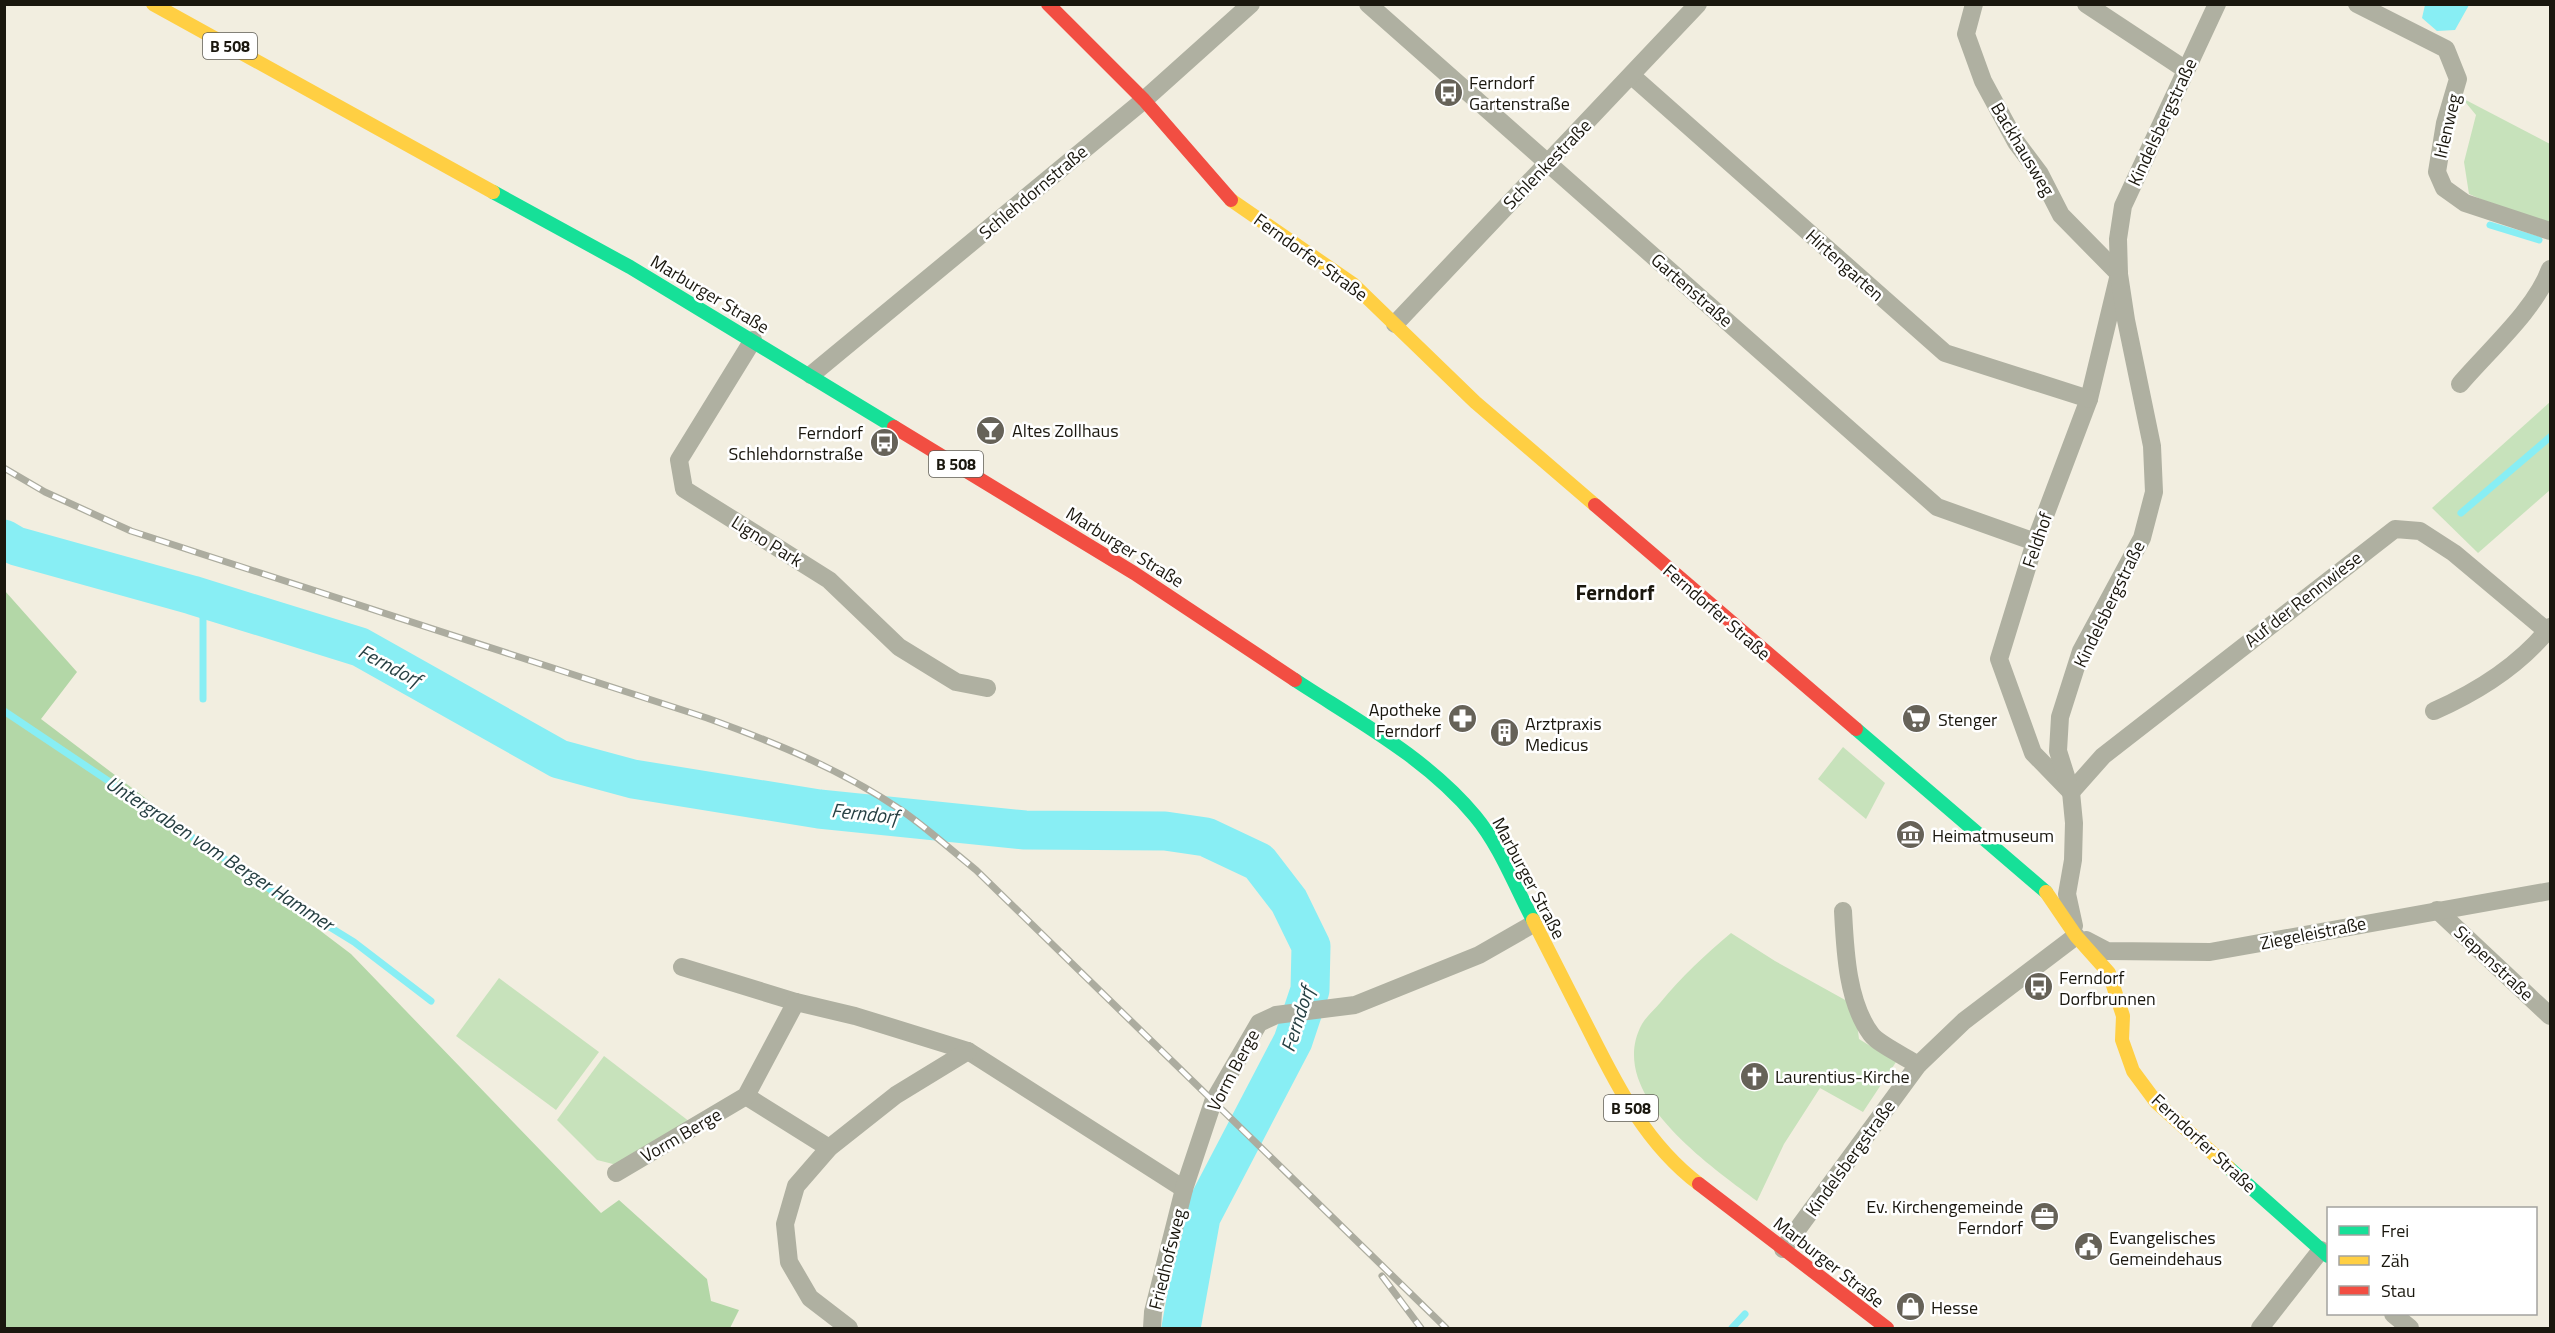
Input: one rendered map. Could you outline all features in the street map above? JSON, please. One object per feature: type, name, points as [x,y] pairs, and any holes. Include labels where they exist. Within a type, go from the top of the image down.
[{"type":"main road","name":"Marburger Straße","points":[[153,4],[610,256],[811,375],[1143,579],[1312,690],[1442,782],[1475,816],[1492,841],[1621,1094],[1649,1135],[1685,1174],[1887,1329]]},
{"type":"main road","name":"Ferndorfer Straße","points":[[1047,4],[1144,100],[1228,198],[1353,284],[1475,402],[2049,895],[2076,936],[2109,973],[2123,1016],[2122,1040],[2133,1071],[2156,1102],[2325,1253]]},
{"type":"street","name":"Schlehdornstraße","points":[[811,375],[1144,100],[1251,4]]},
{"type":"street","name":"Gartenstraße","points":[[1368,4],[1937,507],[2035,542]]},
{"type":"street","name":"Schlenkestraße","points":[[1395,324],[1698,4]]},
{"type":"street","name":"Backhausweg","points":[[1974,4],[1966,34],[1983,81],[2016,142],[2040,174],[2061,215],[2119,274]]},
{"type":"street","points":[[2086,4],[2186,69]]},
{"type":"street","name":"Kindelsbergstraße","points":[[1783,1249],[1918,1065],[1964,1021],[2076,936],[2067,894],[2073,860],[2071,792],[2058,751],[2060,717],[2081,651],[2142,538],[2154,492],[2152,446],[2126,320],[2119,274],[2118,239],[2123,206],[2217,4]]},
{"type":"street","name":"Irlenweg","points":[[2357,4],[2446,49],[2458,79],[2445,123],[2436,172],[2444,188],[2465,203],[2550,231]]},
{"type":"street","name":"Hirtengarten","points":[[1632,76],[1945,353],[2089,399]]},
{"type":"street","points":[[2460,384],[2524,310],[2546,280],[2550,268]]},
{"type":"street","name":"Feldhof","points":[[2071,792],[2033,753],[1999,659],[2035,542],[2089,399],[2119,274]]},
{"type":"street","name":"Ligno Park","points":[[753,340],[679,460],[684,489],[829,580],[899,647],[956,682],[987,688]]},
{"type":"street","name":"Auf der Rennwiese","points":[[2071,792],[2103,756],[2395,529],[2420,531],[2454,552],[2549,629],[2520,660],[2466,697],[2434,711]]},
{"type":"street","name":"Ziegeleistraße","points":[[2076,936],[2107,951],[2210,952],[2550,891]]},
{"type":"street","name":"Siepenstraße","points":[[2437,910],[2550,1016]]},
{"type":"street","points":[[1843,911],[1845,953],[1854,997],[1871,1035],[1918,1065]]},
{"type":"street","name":"Vorm Berge","points":[[1184,1189],[1213,1102],[1259,1023],[1276,1015],[1355,1005],[1479,955],[1533,924]]},
{"type":"street","points":[[682,967],[796,1002],[855,1016],[968,1050],[1184,1189]]},
{"type":"street","points":[[796,1002],[746,1096],[830,1148]]},
{"type":"street","points":[[849,1329],[810,1298],[789,1262],[785,1224],[796,1186],[830,1148],[896,1095],[968,1050]]},
{"type":"street","name":"Vorm Berge","points":[[616,1173],[746,1096]]},
{"type":"street","name":"Friedhofsweg","points":[[1152,1329],[1153,1312],[1184,1189]]},
{"type":"street","points":[[2260,1329],[2325,1253]]},
{"type":"street","points":[[2394,1315],[2410,1329]]},
{"type":"green space","points":[[2462,98],[2550,144],[2550,223],[2501,208],[2469,194],[2464,162],[2476,115]]},
{"type":"green space","points":[[2550,402],[2550,490],[2478,553],[2432,508]]},
{"type":"green space","points":[[5,591],[77,672],[41,719],[351,954],[601,1213],[619,1200],[707,1279],[711,1301],[739,1310],[730,1328],[5,1328]]},
{"type":"green space","points":[[1843,747],[1885,783],[1866,819],[1818,779]]},
{"type":"green space","points":[[1731,933],[1775,961],[1847,1001],[1857,1023],[1859,1039],[1896,1062],[1863,1112],[1820,1088],[1784,1144],[1757,1201],[1690,1148],[1668,1126],[1650,1102],[1637,1076],[1634,1050],[1642,1024],[1646,1019],[1685,975]]},
{"type":"green space","points":[[499,978],[599,1052],[556,1110],[456,1036]]},
{"type":"green space","points":[[604,1056],[690,1122],[617,1165],[597,1160],[557,1120]]},
{"type":"water","points":[[2425,4],[2469,5],[2455,30],[2437,31],[2422,18]]},
{"type":"waterway","points":[[2490,225],[2539,240]]},
{"type":"waterway","points":[[2461,513],[2550,437]]},
{"type":"waterway","name":"Ferndorf","points":[[4,539],[16,546],[192,595],[360,647],[559,759],[633,779],[819,809],[1025,830],[1165,831],[1206,837],[1259,862],[1289,901],[1311,946],[1310,990],[1293,1041],[1201,1217],[1181,1328]]},
{"type":"waterway","points":[[192,595],[203,617],[203,699]]},
{"type":"waterway","name":"Untergraben vom Berger Hammer","points":[[4,711],[289,902],[354,942],[431,1001]]},
{"type":"waterway","points":[[1732,1328],[1745,1314]]},
{"type":"railway","points":[[4,468],[45,492],[131,531],[707,718],[807,758],[878,795],[920,824],[976,870],[1446,1328]]},
{"type":"railway","points":[[1382,1276],[1421,1328]]},
{"type":"traffic: fast","points":[[493,192],[630,267],[894,427]]},
{"type":"traffic: fast","points":[[1295,680],[1390,741],[1456,795],[1492,840],[1533,920]]},
{"type":"traffic: fast","points":[[1856,729],[2046,892]]},
{"type":"traffic: fast","points":[[2229,1168],[2327,1255]]},
{"type":"traffic: slow","points":[[153,4],[493,192]]},
{"type":"traffic: slow","points":[[1231,200],[1353,284],[1475,402],[1595,505]]},
{"type":"traffic: slow","points":[[2046,892],[2076,936],[2109,973],[2123,1016],[2122,1040],[2133,1071],[2156,1102],[2229,1168]]},
{"type":"traffic: slow","points":[[1533,920],[1623,1094],[1649,1134],[1664,1152],[1699,1184]]},
{"type":"traffic: jam","points":[[1048,4],[1144,100],[1231,200]]},
{"type":"traffic: jam","points":[[894,427],[1134,573],[1295,680]]},
{"type":"traffic: jam","points":[[1595,505],[1856,729]]},
{"type":"traffic: jam","points":[[1699,1184],[1887,1328]]},
{"type":"place","name":"Ferndorf Gartenstraße","points":[[1448,92]]},
{"type":"place","name":"Altes Zollhaus","points":[[991,430]]},
{"type":"place","name":"Ferndorf Schlehdornstraße","points":[[884,442]]},
{"type":"place","name":"Apotheke Ferndorf","points":[[1462,719]]},
{"type":"place","name":"Stenger","points":[[1917,719]]},
{"type":"place","name":"Arztpraxis Medicus","points":[[1504,733]]},
{"type":"place","name":"Heimatmuseum","points":[[1911,835]]},
{"type":"place","name":"Ferndorf Dorfbrunnen","points":[[2038,987]]},
{"type":"place","name":"Laurentius-Kirche","points":[[1754,1076]]},
{"type":"place","name":"Ev. Kirchengemeinde Ferndorf","points":[[2044,1216]]},
{"type":"place","name":"Evangelisches Gemeindehaus","points":[[2088,1247]]},
{"type":"place","name":"Hesse","points":[[1910,1307]]},
{"type":"district","name":"Ferndorf","points":[[1615,592]]}]
